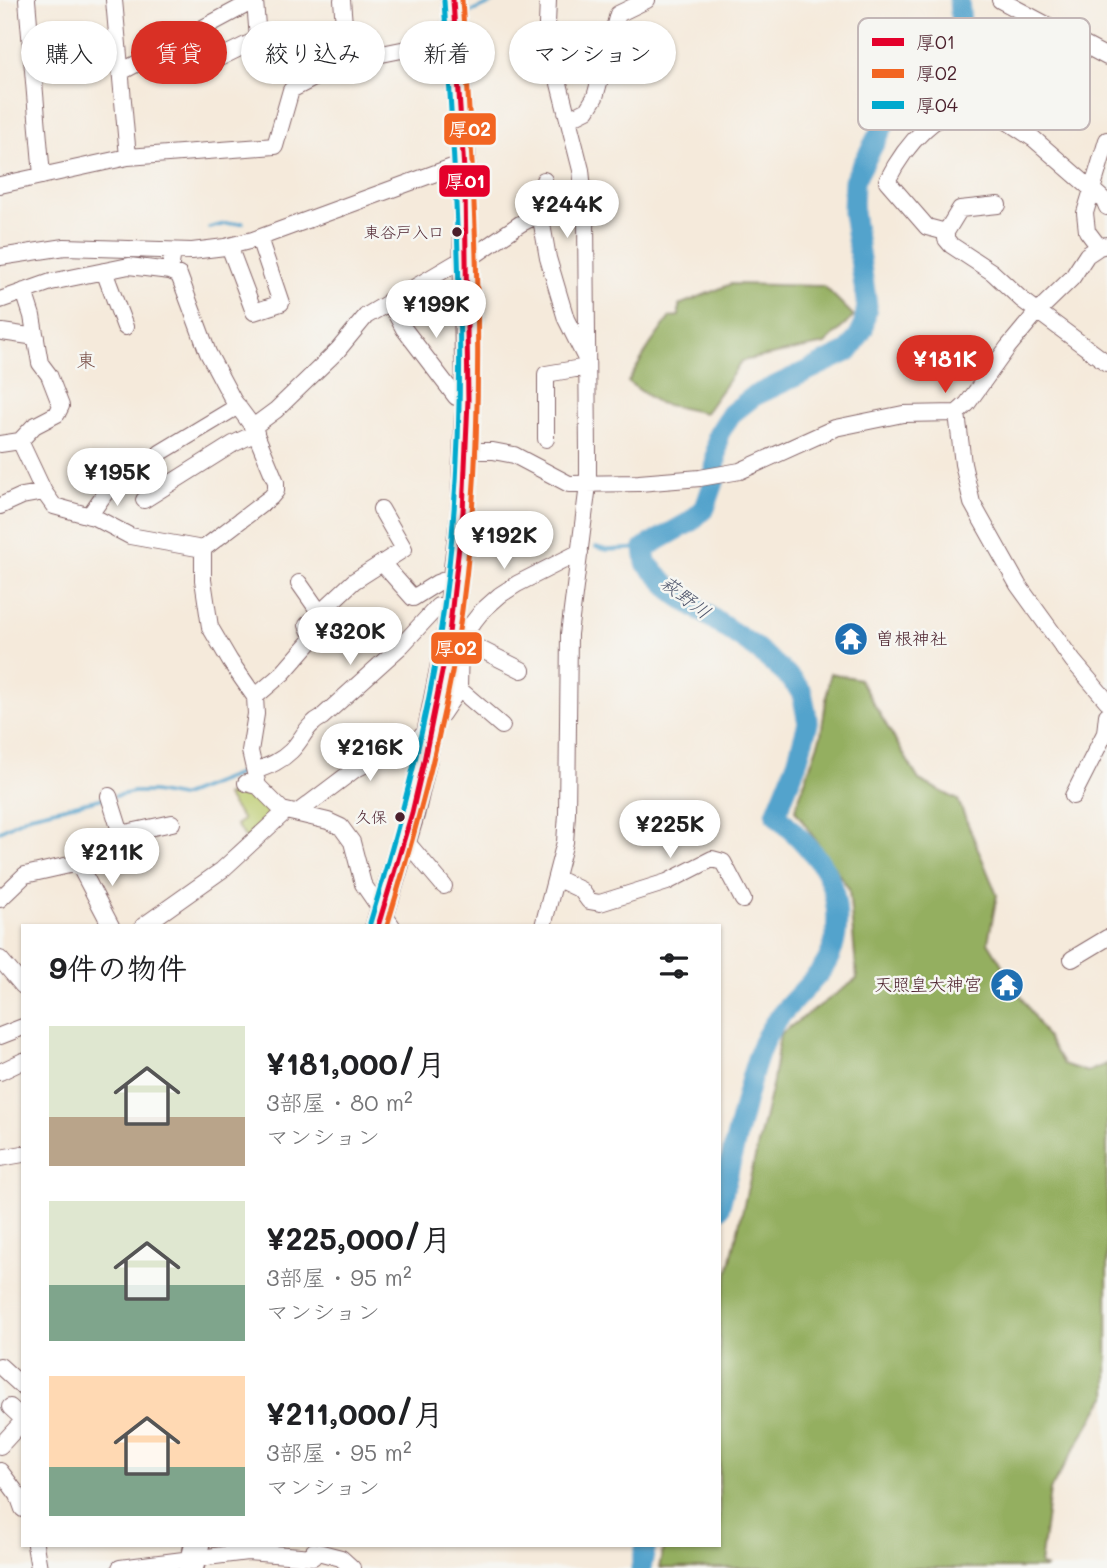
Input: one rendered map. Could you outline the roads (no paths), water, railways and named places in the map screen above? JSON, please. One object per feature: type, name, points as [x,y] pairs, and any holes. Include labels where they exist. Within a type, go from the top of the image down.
[{"type":"highway","points":[[437,0],[439,21]]},
{"type":"highway","points":[[453,0],[456,165]]},
{"type":"highway","points":[[384,922],[454,640],[453,606],[467,451],[468,400],[465,255],[446,84]]},
{"type":"street","points":[[27,0],[42,176]]},
{"type":"street","points":[[114,0],[128,157]]},
{"type":"street","points":[[216,21],[255,0],[258,39],[227,54]]},
{"type":"street","points":[[342,0],[344,21]]},
{"type":"street","points":[[544,924],[565,842],[569,634],[588,485],[586,218],[569,119],[552,56],[547,24],[548,0]]},
{"type":"street","points":[[569,119],[587,110],[605,79],[618,7],[647,0]]},
{"type":"street","points":[[1000,0],[1034,18]]},
{"type":"street","points":[[1090,48],[1107,57]]},
{"type":"street","points":[[121,72],[131,67]]},
{"type":"street","points":[[0,185],[128,157],[275,146],[292,90],[303,84]]},
{"type":"street","points":[[925,130],[900,155],[887,181],[927,227],[946,232]]},
{"type":"street","points":[[1021,130],[1104,200],[1107,207]]},
{"type":"street","points":[[586,363],[546,374],[540,453],[557,480],[569,484],[724,475],[740,471],[835,428],[903,414],[957,413],[967,404],[1007,348],[1038,311],[1072,278],[1087,255],[1103,246],[1087,231],[1085,213],[1107,140]]},
{"type":"street","points":[[0,257],[65,247],[173,251],[229,246],[259,238],[456,165]]},
{"type":"street","points":[[544,180],[538,214],[548,258],[566,319],[586,363]]},
{"type":"street","points":[[144,500],[254,430],[338,350],[366,316],[465,255],[583,191]]},
{"type":"street","points":[[998,205],[960,209],[946,232],[951,245],[992,272],[1021,299],[1107,363]]},
{"type":"street","points":[[229,246],[254,312],[281,303],[259,238]]},
{"type":"street","points":[[170,271],[173,251]]},
{"type":"street","points":[[0,300],[51,282],[129,266],[170,271],[179,275],[208,353],[254,430],[276,482],[276,491],[271,498],[203,549],[130,536],[89,516],[54,506],[44,492],[20,441]]},
{"type":"street","points":[[104,271],[112,306],[125,327]]},
{"type":"street","points":[[0,444],[20,441],[34,426],[57,414],[61,406],[49,375],[40,363],[24,291]]},
{"type":"street","points":[[389,301],[404,329],[456,397],[468,400]]},
{"type":"street","points":[[2,332],[36,337]]},
{"type":"street","points":[[160,453],[238,406]]},
{"type":"street","points":[[957,413],[963,464],[972,503],[1018,585],[1107,701]]},
{"type":"street","points":[[467,451],[494,451],[514,455],[540,453]]},
{"type":"street","points":[[199,466],[208,481]]},
{"type":"street","points":[[89,516],[119,478]]},
{"type":"street","points":[[0,506],[22,496],[44,492]]},
{"type":"street","points":[[255,697],[283,673],[310,641],[312,636],[307,625],[354,581],[407,547],[381,509]]},
{"type":"street","points":[[203,549],[203,580],[210,627],[255,697],[256,714],[250,747],[253,780],[282,810],[328,821],[346,832],[354,848],[357,871],[381,909],[384,922]]},
{"type":"street","points":[[146,924],[222,870],[292,812],[354,770],[432,723],[442,714],[459,689],[454,640],[500,595],[580,552]]},
{"type":"street","points":[[382,562],[413,598],[437,583],[456,576]]},
{"type":"street","points":[[299,583],[320,613]]},
{"type":"street","points":[[253,780],[292,750],[312,722],[322,717],[402,645],[438,606],[453,606]]},
{"type":"street","points":[[454,640],[522,670]]},
{"type":"street","points":[[459,689],[502,726]]},
{"type":"street","points":[[1073,796],[1105,733],[1107,715]]},
{"type":"street","points":[[108,796],[121,834]]},
{"type":"street","points":[[0,899],[25,875],[78,863],[91,849],[121,834],[172,823]]},
{"type":"street","points":[[404,839],[444,886]]},
{"type":"street","points":[[556,878],[580,890],[589,901],[600,903],[667,882],[712,859],[723,862],[743,900]]},
{"type":"street","points":[[78,863],[110,924]]},
{"type":"street","points":[[1072,959],[1107,937]]},
{"type":"street","points":[[0,959],[12,981]]},
{"type":"street","points":[[0,1036],[21,1028]]},
{"type":"street","points":[[0,1072],[21,1062]]},
{"type":"street","points":[[0,1158],[21,1154]]},
{"type":"street","points":[[0,1366],[21,1385]]},
{"type":"street","points":[[10,1407],[21,1418]]},
{"type":"street","points":[[0,1446],[21,1422]]},
{"type":"street","points":[[0,1471],[21,1498]]},
{"type":"street","points":[[35,1547],[39,1568]]},
{"type":"street","points":[[120,1568],[247,1552],[341,1558],[352,1568]]},
{"type":"waterway","points":[[471,12],[500,0]]},
{"type":"waterway","name":"萩野川","points":[[959,0],[961,18]]},
{"type":"waterway","name":"萩野川","points":[[721,1201],[759,1052],[775,1023],[820,972],[828,959],[833,945],[837,914],[831,884],[824,870],[807,846],[776,814],[797,762],[808,723],[802,692],[756,648],[676,594],[646,563],[644,548],[690,522],[705,508],[714,482],[718,435],[731,414],[754,396],[849,351],[863,329],[867,306],[853,212],[854,181],[881,130]]},
{"type":"waterway","points":[[209,228],[243,223]]},
{"type":"waterway","points":[[596,547],[607,550],[644,548]]},
{"type":"waterway","points":[[115,796],[153,792],[180,797],[239,774],[248,775]]},
{"type":"waterway","points":[[0,831],[30,815],[104,798]]},
{"type":"waterway","name":"萩野川","points":[[641,1568],[646,1547]]},
{"type":"place","name":"東谷戸入口","points":[[457,232]]},
{"type":"place","name":"曽根神社","points":[[851,639]]},
{"type":"place","name":"久保","points":[[400,817]]},
{"type":"place","name":"天照皇大神宮","points":[[1007,985]]},
{"type":"district","name":"東","points":[[86,360]]}]
